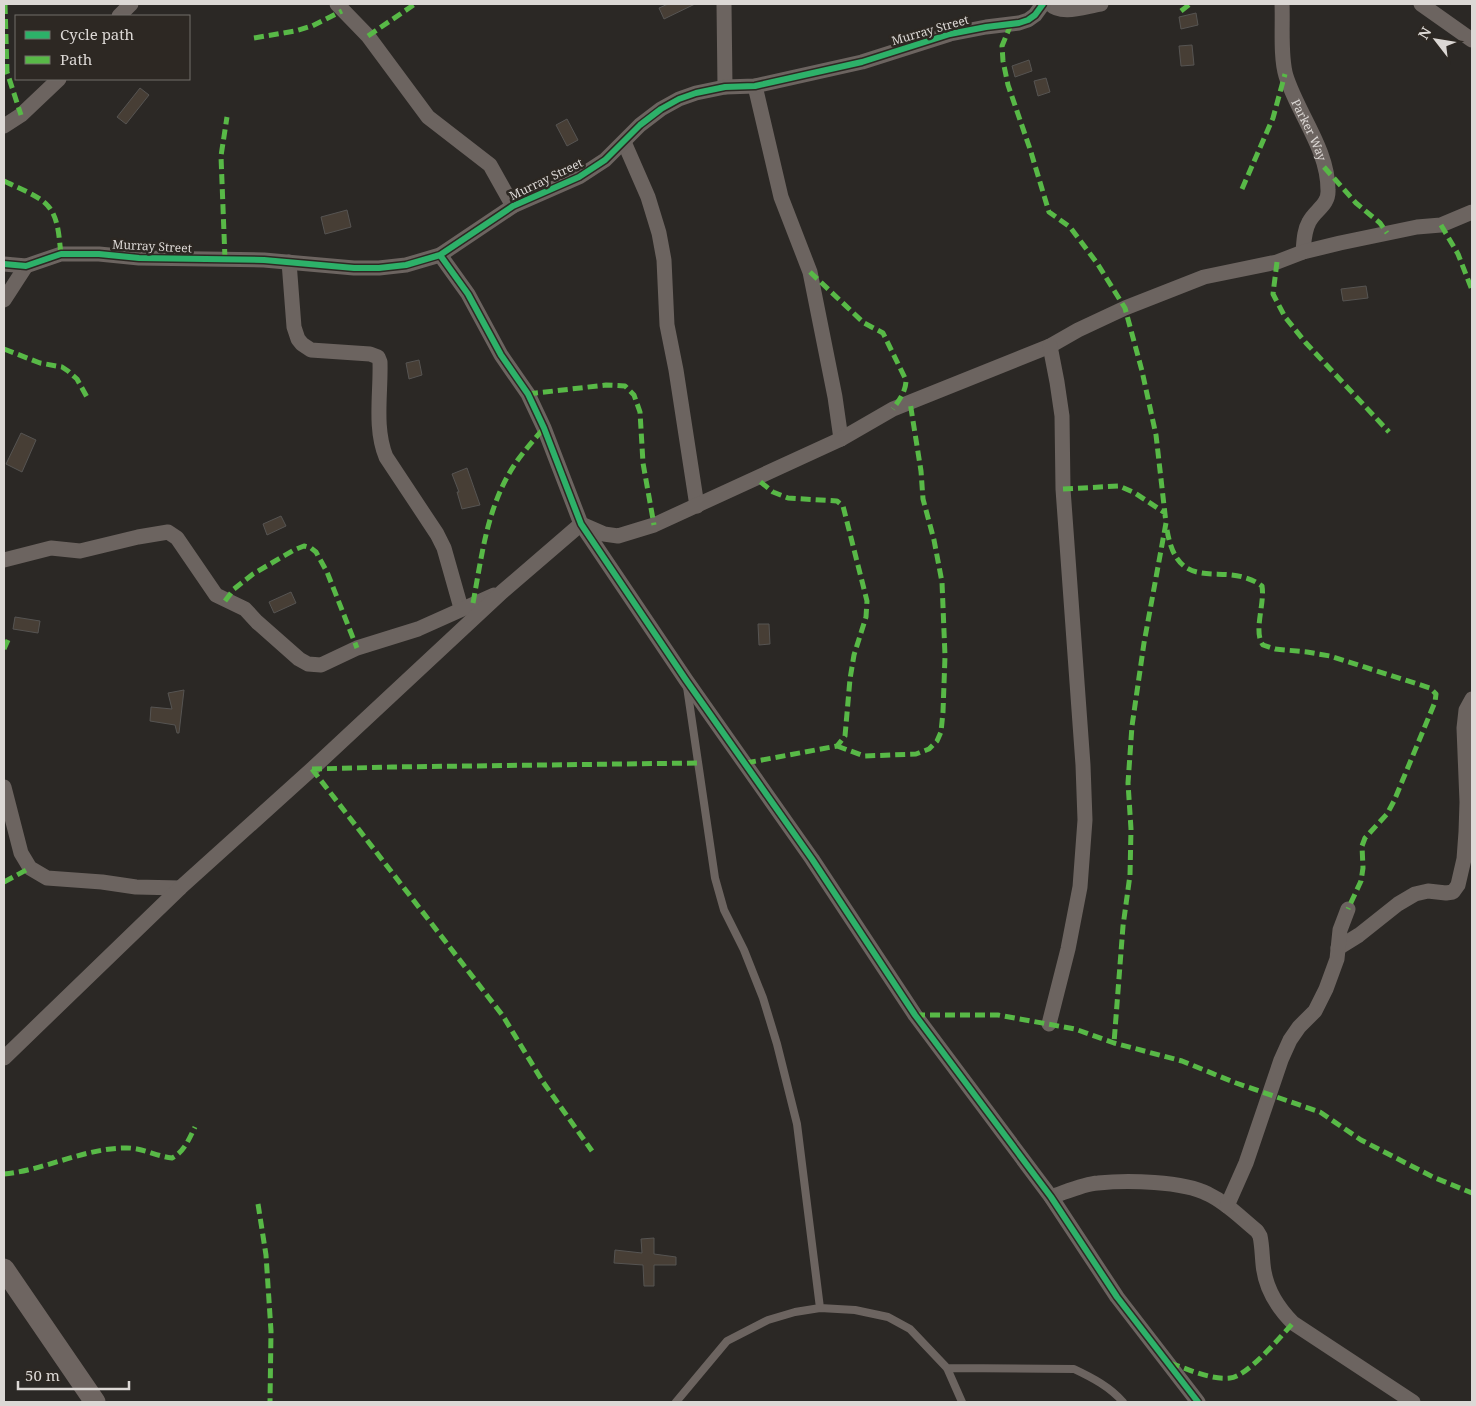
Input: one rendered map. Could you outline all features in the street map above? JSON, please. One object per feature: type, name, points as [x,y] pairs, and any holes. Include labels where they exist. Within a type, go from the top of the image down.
[{"type":"street","points":[[121,15],[131,4]]},
{"type":"street","points":[[337,4],[368,36],[428,117],[490,166],[513,206]]},
{"type":"street","points":[[724,4],[725,87]]},
{"type":"street","name":"Murray Street","points":[[4,264],[26,266],[61,254],[99,254],[139,258],[264,260],[354,268],[406,265],[440,255],[513,206],[579,177],[605,160],[647,119],[679,99],[696,93],[725,87],[755,86],[862,62],[950,34],[1019,23],[1035,15],[1043,4]]},
{"type":"street","points":[[1050,4],[1053,7],[1071,10],[1100,4]]},
{"type":"street","name":"Parker Way","points":[[1282,4],[1285,74],[1320,153],[1328,187],[1327,199],[1309,220],[1305,232],[1303,252]]},
{"type":"street","points":[[1421,4],[1472,40]]},
{"type":"street","points":[[4,126],[21,115],[58,80]]},
{"type":"street","points":[[755,86],[781,198],[810,272],[836,397],[841,439]]},
{"type":"street","points":[[624,142],[648,197],[661,242],[664,260],[667,325],[676,370],[697,506]]},
{"type":"street","points":[[581,524],[604,534],[618,536],[654,525],[841,439],[893,409],[1050,346],[1078,330],[1166,291],[1204,277],[1276,262],[1303,252],[1417,227],[1441,225],[1472,212]]},
{"type":"street","points":[[440,255],[468,294],[501,355],[528,394],[544,428],[581,524],[686,680],[801,843],[915,1015],[1051,1197],[1117,1297],[1198,1402]]},
{"type":"street","points":[[289,262],[294,327],[302,344],[312,350],[370,354],[378,357],[380,362],[382,447],[386,457],[437,534],[444,548],[461,608]]},
{"type":"street","points":[[4,300],[26,266]]},
{"type":"street","points":[[1049,1024],[1068,949],[1080,886],[1085,820],[1082,746],[1063,489],[1062,416],[1050,346]]},
{"type":"street","points":[[4,1058],[180,888],[312,769],[502,592],[581,524]]},
{"type":"street","points":[[4,560],[51,548],[80,551],[168,532],[177,538],[216,595],[245,609],[299,659],[308,664],[321,665],[357,648],[418,628],[502,592]]},
{"type":"street","points":[[1338,948],[1365,931],[1398,904],[1415,894],[1428,891],[1453,892],[1458,885],[1464,858],[1466,832],[1467,802],[1464,728],[1466,710],[1472,699]]},
{"type":"street","points":[[4,787],[21,853],[30,868],[47,878],[102,882],[136,888],[180,888]]},
{"type":"street","points":[[1227,1206],[1249,1156],[1281,1060],[1294,1033],[1315,1011],[1333,972],[1340,930],[1348,909]]},
{"type":"street","points":[[1051,1197],[1097,1183],[1153,1183],[1200,1190],[1211,1195],[1257,1231],[1260,1236],[1266,1280],[1273,1299],[1281,1311],[1293,1323],[1413,1402]]},
{"type":"street","points":[[4,1269],[95,1402]]},
{"type":"lane","points":[[686,680],[715,878],[724,910],[744,950],[763,998],[777,1044],[796,1124],[820,1308]]},
{"type":"lane","points":[[676,1402],[727,1341],[768,1320],[795,1312],[820,1308],[855,1310],[888,1317],[910,1329],[947,1368],[962,1402]]},
{"type":"lane","points":[[947,1368],[1074,1369],[1091,1377],[1114,1392],[1123,1402]]},
{"type":"building","points":[[668,4],[695,4],[664,19],[659,8]]},
{"type":"building","points":[[1196,13],[1198,25],[1181,29],[1179,17]]},
{"type":"building","points":[[1192,45],[1194,65],[1181,66],[1179,46]]},
{"type":"building","points":[[1029,60],[1032,71],[1015,77],[1012,66]]},
{"type":"building","points":[[1046,78],[1050,92],[1038,96],[1034,81]]},
{"type":"building","points":[[140,88],[149,95],[126,124],[117,117]]},
{"type":"building","points":[[567,119],[578,140],[567,146],[556,125]]},
{"type":"building","points":[[347,210],[351,227],[325,234],[321,217]]},
{"type":"building","points":[[1366,286],[1368,298],[1343,301],[1341,289]]},
{"type":"building","points":[[419,360],[422,375],[409,379],[406,363]]},
{"type":"building","points":[[21,433],[36,440],[22,472],[6,464]]},
{"type":"building","points":[[467,468],[480,505],[462,509],[457,492],[459,492],[452,474]]},
{"type":"building","points":[[281,516],[286,526],[267,535],[263,524]]},
{"type":"building","points":[[291,592],[296,603],[274,613],[269,602]]},
{"type":"building","points":[[15,617],[40,621],[38,633],[13,629]]},
{"type":"building","points":[[758,624],[769,624],[770,644],[759,645]]},
{"type":"building","points":[[184,690],[179,733],[177,733],[175,725],[150,721],[151,707],[172,709],[168,693]]},
{"type":"building","points":[[654,1238],[654,1254],[676,1257],[676,1265],[654,1265],[654,1286],[644,1286],[643,1265],[614,1263],[615,1250],[642,1253],[641,1239]]},
{"type":"marked path","points":[[5,4],[7,72],[21,115]]},
{"type":"marked path","points":[[368,36],[415,4]]},
{"type":"marked path","points":[[1181,11],[1190,4]]},
{"type":"marked path","points":[[254,38],[312,26],[342,11]]},
{"type":"marked path","points":[[1011,24],[1002,46],[1003,61],[1008,85],[1049,212],[1070,227],[1097,263],[1125,308],[1142,371],[1156,435],[1166,523],[1144,643],[1132,726],[1128,783],[1131,829],[1130,875],[1123,926],[1114,1043]]},
{"type":"marked path","points":[[1242,189],[1273,118],[1285,74]]},
{"type":"marked path","points":[[225,259],[221,156],[227,117]]},
{"type":"marked path","points":[[1324,167],[1356,203],[1380,223],[1387,233]]},
{"type":"marked path","points":[[4,181],[34,195],[52,211],[59,235],[61,254]]},
{"type":"marked path","points":[[1441,225],[1458,254],[1472,290]]},
{"type":"marked path","points":[[1277,262],[1273,294],[1285,317],[1306,343],[1389,432]]},
{"type":"marked path","points":[[810,272],[864,323],[883,333],[906,380],[900,399],[893,409]]},
{"type":"marked path","points":[[4,349],[40,363],[62,367],[77,379],[88,399]]},
{"type":"marked path","points":[[528,394],[606,385],[625,386],[634,395],[640,412],[643,463],[654,525]]},
{"type":"marked path","points":[[837,746],[864,756],[916,754],[929,749],[937,741],[941,732],[945,656],[942,582],[934,540],[923,499],[921,471],[910,402]]},
{"type":"marked path","points":[[473,603],[487,531],[498,497],[515,464],[544,428]]},
{"type":"marked path","points":[[746,763],[837,746],[845,736],[850,679],[854,655],[866,617],[867,601],[843,506],[837,501],[788,498],[773,492],[757,479]]},
{"type":"marked path","points":[[1063,489],[1119,486],[1135,493],[1165,513]]},
{"type":"marked path","points":[[1167,530],[1173,551],[1182,564],[1192,571],[1248,578],[1262,586],[1259,633],[1263,645],[1275,649],[1330,656],[1430,688],[1436,694],[1435,702],[1394,801],[1387,814],[1365,838],[1362,846],[1363,868],[1361,881],[1348,909]]},
{"type":"marked path","points":[[225,601],[234,589],[253,574],[294,550],[304,546],[311,548],[316,552],[327,572],[357,648]]},
{"type":"marked path","points":[[4,649],[8,640]]},
{"type":"marked path","points":[[312,769],[697,763]]},
{"type":"marked path","points":[[312,769],[503,1016],[543,1082],[592,1151]]},
{"type":"marked path","points":[[4,882],[30,868]]},
{"type":"marked path","points":[[915,1015],[998,1015],[1075,1029],[1114,1043],[1182,1061],[1236,1083],[1320,1112],[1361,1140],[1433,1177],[1472,1193]]},
{"type":"marked path","points":[[4,1174],[19,1172],[108,1149],[130,1148],[172,1158],[183,1149],[195,1127]]},
{"type":"marked path","points":[[258,1204],[266,1255],[271,1331],[270,1402]]},
{"type":"marked path","points":[[1170,1363],[1199,1374],[1222,1378],[1237,1376],[1254,1364],[1293,1323]]},
{"type":"cycle path","points":[[4,264],[26,266],[61,254],[99,254],[139,258],[264,260],[354,268],[406,265],[440,255],[513,206],[579,177],[605,160],[640,125],[661,109],[679,99],[696,93],[725,87],[755,86],[862,62],[950,34],[1019,23],[1035,15],[1043,4]]},
{"type":"cycle path","points":[[440,255],[468,294],[501,355],[528,394],[544,428],[581,524],[686,680],[812,859],[915,1015],[1051,1197],[1117,1297],[1198,1402]]}]
